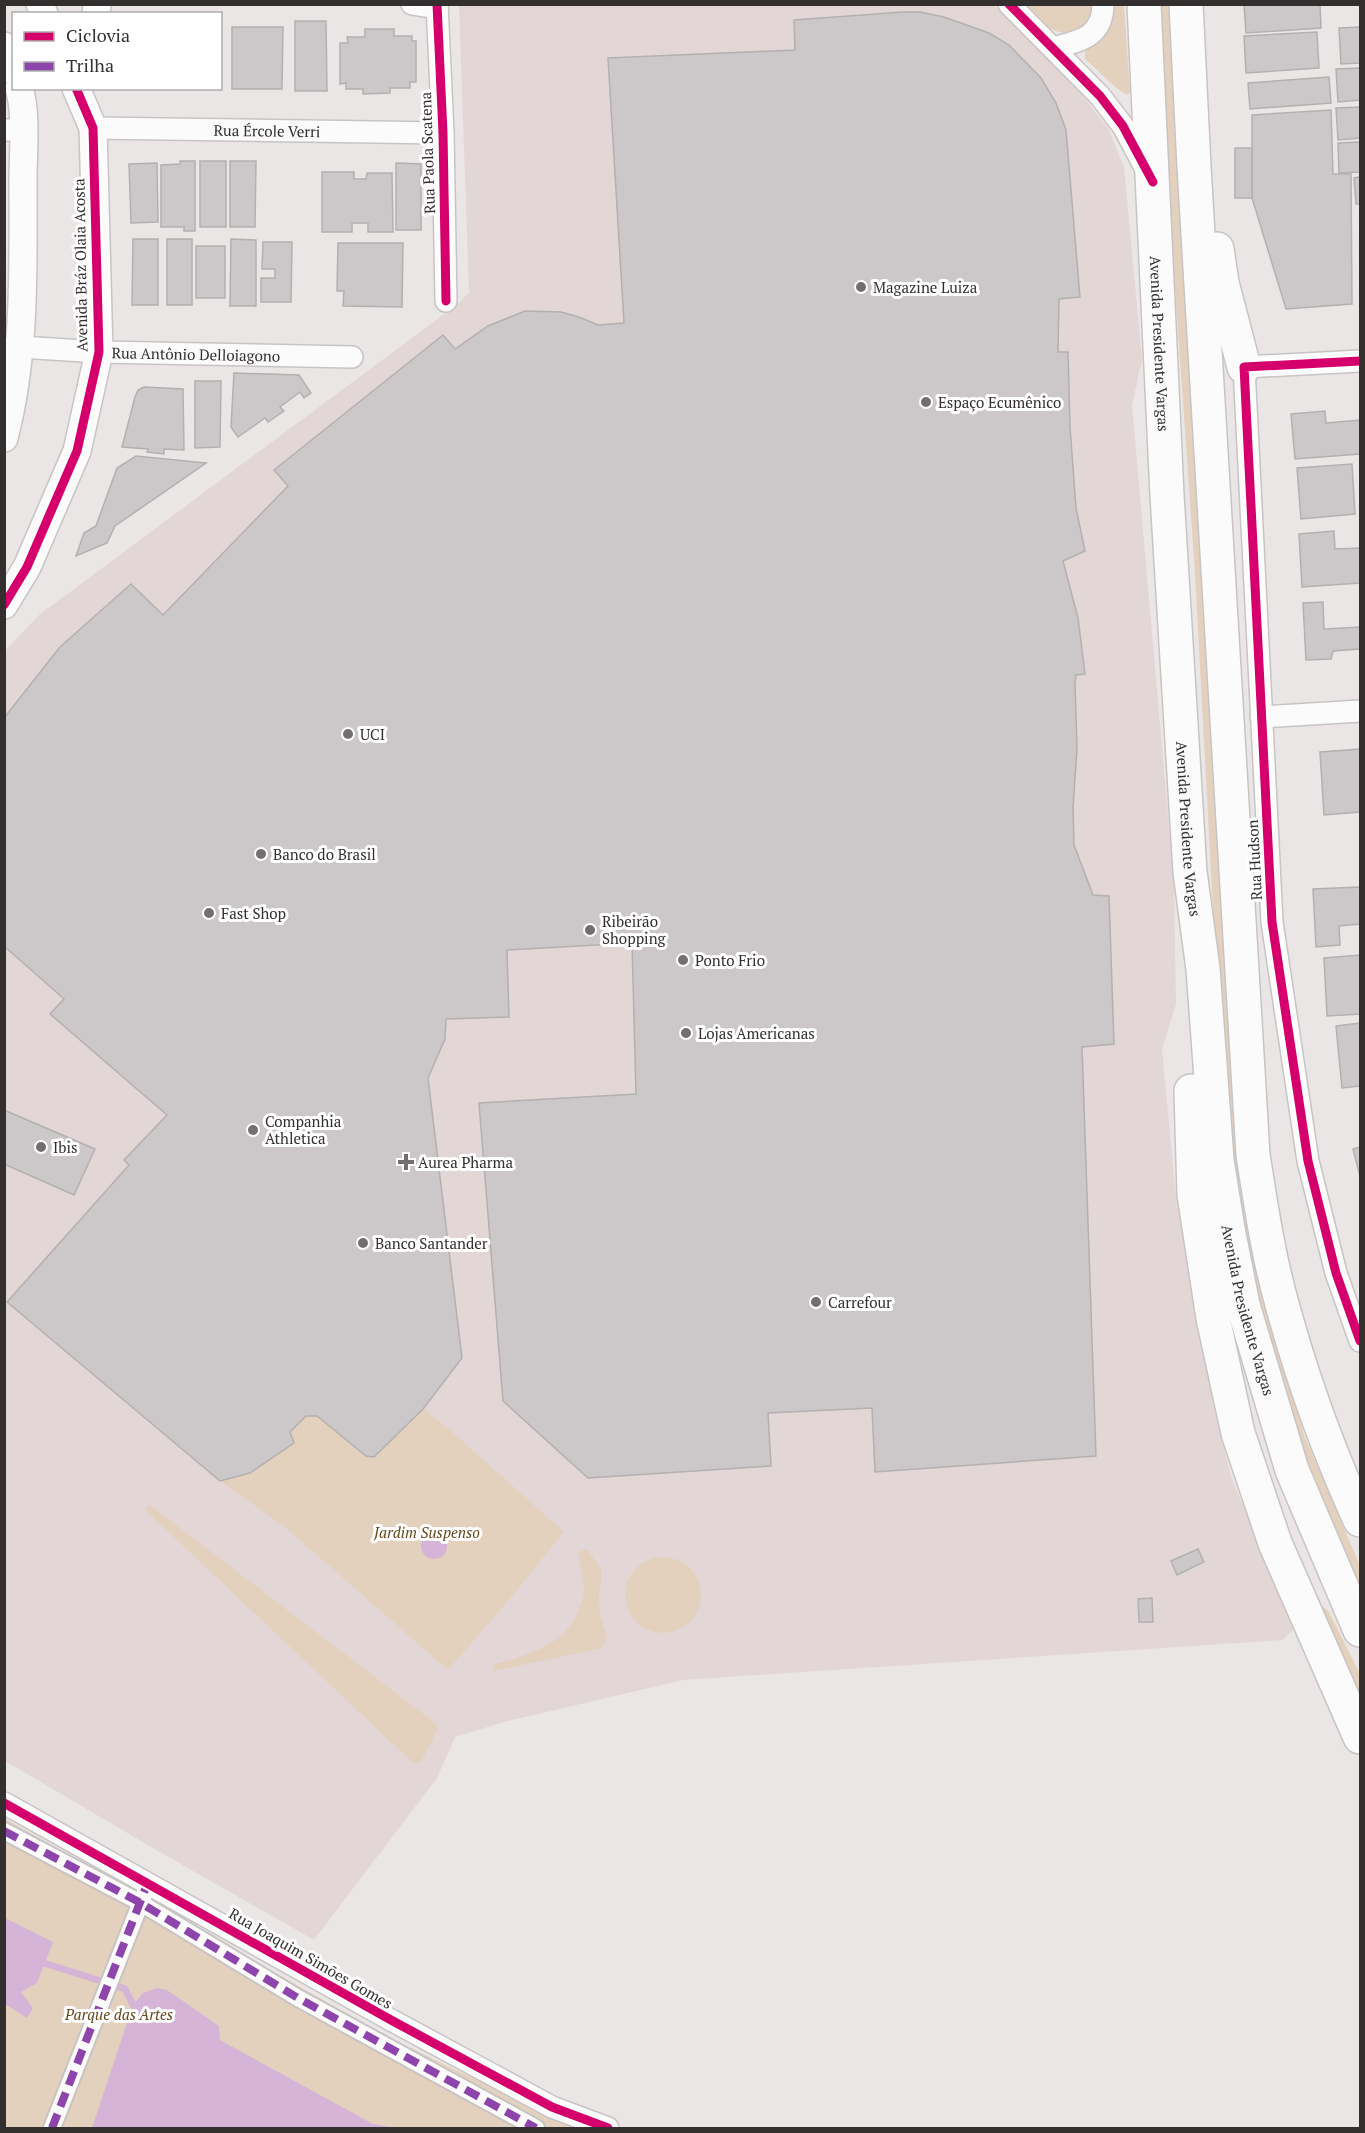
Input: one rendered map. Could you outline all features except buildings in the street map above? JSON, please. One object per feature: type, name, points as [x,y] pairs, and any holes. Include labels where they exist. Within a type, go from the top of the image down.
[{"type":"main road","name":"Avenida Presidente Vargas","points":[[1144,4],[1168,507],[1190,872],[1203,969],[1217,1160],[1243,1305],[1292,1470],[1360,1630]]},
{"type":"main road","points":[[1186,4],[1253,1155],[1264,1228],[1282,1304],[1334,1463],[1360,1520]]},
{"type":"main road","points":[[1194,167],[1209,202],[1222,283],[1244,367]]},
{"type":"main road","points":[[1203,969],[1189,986],[1194,1194],[1213,1318],[1238,1433],[1275,1543],[1360,1737]]},
{"type":"street","points":[[412,4],[437,6]]},
{"type":"street","points":[[1009,4],[1101,96],[1123,126],[1153,182]]},
{"type":"street","points":[[1053,48],[1079,41],[1089,35],[1098,27],[1103,16],[1103,4]]},
{"type":"street","name":"Rua Paola Scatena","points":[[437,6],[446,301]]},
{"type":"street","points":[[4,46],[12,66]]},
{"type":"street","points":[[4,438],[14,401],[12,347],[23,320],[14,130],[19,90]]},
{"type":"street","name":"Avenida Bráz Olaia Acosta","points":[[5,604],[27,567],[76,451],[99,352],[93,128],[77,90]]},
{"type":"street","points":[[93,128],[94,90]]},
{"type":"street","name":"Rua Ércole Verri","points":[[93,128],[442,133]]},
{"type":"street","name":"Rua Antônio Delloiagono","points":[[12,347],[99,352],[352,357]]},
{"type":"street","points":[[1244,367],[1360,361]]},
{"type":"street","name":"Rua Hudson","points":[[1244,367],[1272,922],[1308,1161],[1336,1273],[1360,1341]]},
{"type":"street","points":[[1261,717],[1360,711]]},
{"type":"street","name":"Rua Joaquim Simões Gomes","points":[[4,1803],[401,2026],[552,2107],[608,2128]]},
{"type":"street","points":[[4,1831],[140,1902],[298,1998],[536,2128]]},
{"type":"street","points":[[52,2128],[148,1882]]},
{"type":"shaded area","name":"Ribeirão Shopping","points":[[459,5],[994,5],[1075,86],[1108,128],[1124,167],[1142,360],[1132,405],[1174,883],[1176,1004],[1162,1049],[1176,1197],[1214,1408],[1232,1480],[1296,1627],[1283,1640],[683,1680],[504,1722],[455,1737],[437,1778],[314,1940],[5,1761],[4,652],[39,615],[459,303],[469,292]]},
{"type":"shaded area","points":[[434,1533],[443,1537],[447,1546],[443,1555],[434,1559],[425,1555],[421,1546],[425,1537]]},
{"type":"shaded area","points":[[5,1918],[53,1942],[37,1983],[21,1992],[33,2008],[27,2018],[5,2004]]},
{"type":"shaded area","points":[[157,1988],[167,1990],[219,2026],[220,2040],[373,2124],[397,2128],[92,2128],[133,2005],[143,1993]]},
{"type":"green space","points":[[1094,4],[1093,12],[1085,25],[1072,32],[1064,33],[1049,28],[1024,5]]},
{"type":"green space","points":[[1115,5],[1124,5],[1130,92],[1128,95],[1113,85],[1085,59],[1085,50],[1108,28]]},
{"type":"green space","points":[[1160,5],[1169,5],[1209,614],[1230,1063],[1238,1171],[1278,1341],[1304,1435],[1360,1566],[1360,1594],[1296,1443],[1260,1314],[1225,1134],[1195,574],[1174,273]]},
{"type":"green space","name":"Jardim Suspenso","points":[[423,1409],[449,1429],[564,1532],[448,1670],[285,1527],[220,1481],[294,1443],[290,1432],[306,1416],[317,1416],[366,1456],[374,1457]]},
{"type":"green space","points":[[150,1505],[435,1723],[438,1729],[421,1762],[412,1762],[145,1510]]},
{"type":"green space","points":[[587,1549],[601,1569],[600,1615],[607,1636],[602,1648],[494,1671],[495,1664],[532,1652],[554,1641],[572,1623],[584,1592],[578,1552]]},
{"type":"green space","points":[[663,1557],[678,1560],[690,1568],[698,1580],[701,1595],[698,1610],[690,1622],[678,1630],[663,1633],[648,1630],[636,1622],[628,1610],[625,1595],[628,1580],[636,1568],[648,1560]]},
{"type":"green space","points":[[1320,1604],[1329,1612],[1360,1674],[1360,1709],[1318,1611]]},
{"type":"green space","name":"Parque das Artes","points":[[4,1818],[386,2036],[575,2128],[5,2128]]},
{"type":"waterway","points":[[37,1961],[98,1980]]},
{"type":"waterway","points":[[120,1987],[125,1989],[133,2005],[138,2009]]},
{"type":"marked path","points":[[4,1831],[139,1902],[298,1998],[536,2128]]},
{"type":"marked path","points":[[52,2128],[148,1882]]},
{"type":"cycle path","points":[[437,4],[443,133],[446,301]]},
{"type":"cycle path","points":[[1009,4],[1100,96],[1123,126],[1153,182]]},
{"type":"cycle path","points":[[4,605],[27,567],[77,451],[99,352],[93,128],[77,90]]},
{"type":"cycle path","points":[[1360,361],[1244,367],[1272,922],[1308,1161],[1336,1273],[1360,1341]]},
{"type":"cycle path","points":[[4,1803],[391,2020],[552,2107],[608,2128]]},
{"type":"place","name":"Magazine Luiza","points":[[861,287]]},
{"type":"place","name":"Espaço Ecumênico","points":[[926,402]]},
{"type":"place","name":"UCI","points":[[348,734]]},
{"type":"place","name":"Banco do Brasil","points":[[261,854]]},
{"type":"place","name":"Fast Shop","points":[[209,913]]},
{"type":"place","name":"Ribeirão Shopping","points":[[590,930]]},
{"type":"place","name":"Ponto Frio","points":[[683,960]]},
{"type":"place","name":"Lojas Americanas","points":[[686,1033]]},
{"type":"place","name":"Companhia Athletica","points":[[253,1130]]},
{"type":"place","name":"Ibis","points":[[41,1147]]},
{"type":"place","name":"Aurea Pharma","points":[[406,1162]]},
{"type":"place","name":"Banco Santander","points":[[363,1243]]},
{"type":"place","name":"Carrefour","points":[[816,1302]]}]
